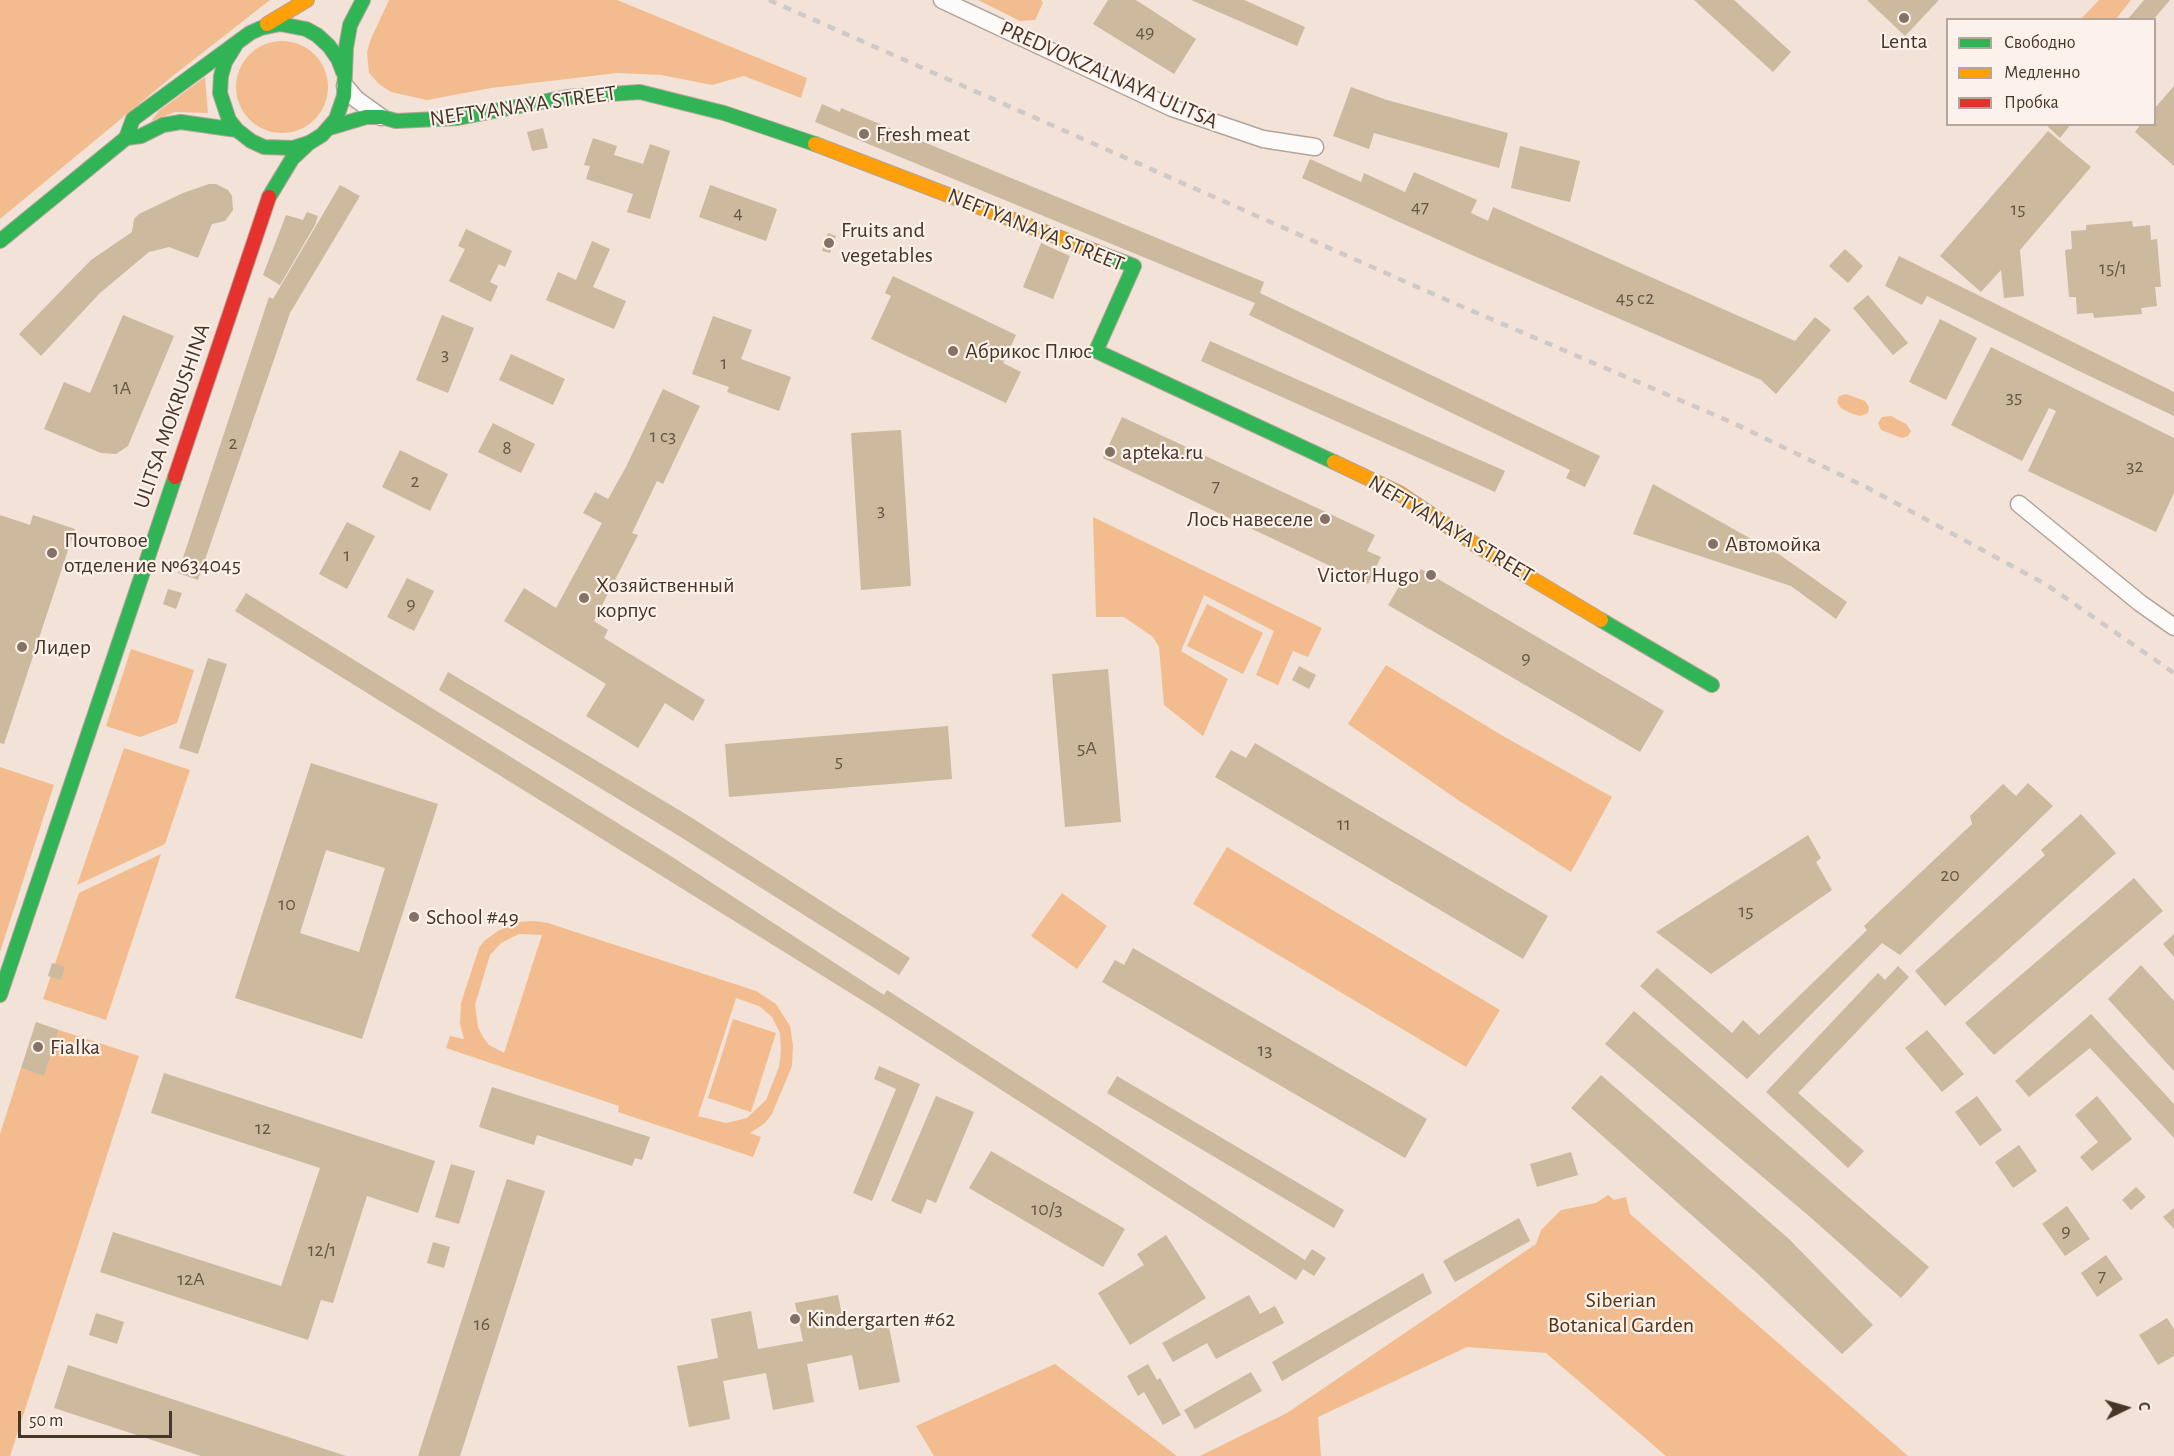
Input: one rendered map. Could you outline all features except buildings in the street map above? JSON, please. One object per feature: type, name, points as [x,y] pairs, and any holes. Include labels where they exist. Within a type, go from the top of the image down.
[{"type":"street","points":[[0,241],[126,138],[133,118],[240,40],[307,0]]},
{"type":"street","points":[[271,192],[292,159],[329,128],[341,108],[345,48],[350,25],[363,0]]},
{"type":"street","name":"PREDVOKZALNAYA ULITSA","points":[[942,0],[1172,108],[1263,139],[1315,147]]},
{"type":"street","points":[[261,28],[280,24],[294,25],[318,35],[330,46],[338,58],[344,80]]},
{"type":"street","points":[[240,40],[225,62],[220,93],[224,109],[237,130],[251,141],[264,147],[293,148],[309,143]]},
{"type":"street","name":"NEFTYANAYA STREET","points":[[344,80],[366,108],[382,117],[396,121],[458,118],[567,97],[640,92],[724,113],[798,137],[1134,266],[1096,351],[1399,493],[1479,547],[1712,685]]},
{"type":"street","name":"NEFTYANAYA STREET","points":[[329,128],[359,119],[382,117]]},
{"type":"street","points":[[126,138],[141,136],[163,125],[181,122],[237,130]]},
{"type":"street","points":[[251,141],[264,158]]},
{"type":"street","points":[[270,174],[271,192]]},
{"type":"street","name":"ULITSA MOKRUSHINA","points":[[0,995],[271,192]]},
{"type":"street","points":[[2019,504],[2140,603],[2174,627]]},
{"type":"green space","points":[[0,0],[270,0],[174,75],[0,219]]},
{"type":"green space","points":[[389,0],[617,0],[807,78],[801,98],[744,76],[712,85],[661,75],[617,73],[491,88],[427,100],[391,92],[369,73],[367,53],[370,41]]},
{"type":"green space","points":[[978,0],[1041,0],[1043,3],[1035,20],[1020,21]]},
{"type":"green space","points":[[2099,0],[2131,0],[2117,18],[2082,18]]},
{"type":"green space","points":[[282,41],[299,45],[314,55],[324,70],[328,87],[324,104],[314,119],[299,129],[282,133],[265,129],[250,119],[240,104],[236,87],[240,70],[250,55],[265,45]]},
{"type":"green space","points":[[205,77],[208,113],[175,112],[151,121],[159,111]]},
{"type":"green space","points":[[1846,394],[1865,401],[1869,407],[1868,413],[1860,416],[1841,408],[1837,402],[1839,396]]},
{"type":"green space","points":[[1891,416],[1906,424],[1911,431],[1908,436],[1902,438],[1881,430],[1878,423],[1882,417]]},
{"type":"green space","points":[[1093,517],[1322,628],[1308,657],[1293,651],[1278,685],[1256,675],[1274,631],[1204,595],[1181,651],[1228,679],[1203,736],[1164,705],[1159,647],[1153,637],[1124,617],[1096,617]]},
{"type":"green space","points":[[1207,604],[1263,633],[1243,674],[1187,646]]},
{"type":"green space","points":[[131,649],[194,670],[177,723],[140,737],[106,726]]},
{"type":"green space","points":[[1386,665],[1503,736],[1612,797],[1571,872],[1461,802],[1348,724]]},
{"type":"green space","points":[[124,748],[190,770],[165,844],[77,885]]},
{"type":"green space","points":[[0,767],[54,785],[0,952]]},
{"type":"green space","points":[[1227,847],[1500,1010],[1466,1067],[1193,904]]},
{"type":"green space","points":[[161,854],[106,1020],[43,999],[79,893]]},
{"type":"green space","points":[[1062,893],[1107,926],[1077,969],[1031,936]]},
{"type":"green space","points":[[517,922],[548,923],[756,991],[776,1004],[790,1026],[793,1045],[792,1066],[772,1114],[765,1123],[750,1133],[761,1137],[753,1157],[618,1112],[619,1106],[446,1048],[450,1036],[464,1039],[460,1024],[461,1003],[479,948],[484,941],[498,931]],"holes":[[[519,934],[542,935],[504,1053],[489,1045],[483,1037],[478,1027],[475,1005],[490,955],[501,943]],[[736,998],[759,1006],[772,1017],[780,1033],[781,1051],[779,1067],[766,1100],[747,1118],[726,1123],[698,1116]]]},
{"type":"green space","points":[[733,1019],[776,1033],[751,1112],[708,1098]]},
{"type":"green space","points":[[59,1030],[139,1056],[10,1456],[0,1456],[0,1134],[21,1068],[44,1075]]},
{"type":"green space","name":"Siberian Botanical Garden","points":[[1608,1195],[1614,1200],[1626,1197],[1630,1214],[1908,1456],[1666,1456],[1546,1353],[1467,1347],[1318,1417],[1321,1456],[1200,1456],[1287,1413],[1536,1244],[1541,1230],[1561,1210],[1596,1203]]},
{"type":"green space","points":[[1055,1364],[1177,1456],[934,1456],[916,1426]]},
{"type":"railway","points":[[769,0],[1449,301],[1731,422],[1868,488],[2047,585],[2174,673]]},
{"type":"traffic: fast","points":[[269,197],[292,159],[309,143],[322,135],[336,119],[344,96],[346,48],[350,25],[363,0]]},
{"type":"traffic: fast","points":[[0,241],[126,138],[133,119],[250,33],[280,24],[306,29],[329,46],[343,72]]},
{"type":"traffic: fast","points":[[235,46],[225,62],[221,76],[220,93],[229,120],[251,141],[264,147],[293,148],[309,143]]},
{"type":"traffic: fast","points":[[329,128],[366,117],[382,117],[396,121],[458,118],[567,97],[640,92],[724,113],[815,144]]},
{"type":"traffic: fast","points":[[126,138],[141,136],[163,125],[181,122],[237,130]]},
{"type":"traffic: fast","points":[[1102,254],[1134,266],[1096,351],[1334,462]]},
{"type":"traffic: fast","points":[[0,995],[175,477]]},
{"type":"traffic: fast","points":[[1601,620],[1712,685]]},
{"type":"traffic: slow","points":[[267,24],[307,0]]},
{"type":"traffic: slow","points":[[815,144],[1102,254]]},
{"type":"traffic: slow","points":[[1334,462],[1399,493],[1479,547],[1601,620]]},
{"type":"traffic: jam","points":[[175,477],[269,197]]},
{"type":"place","name":"Lenta","points":[[1904,18]]},
{"type":"place","name":"Fresh meat","points":[[864,134]]},
{"type":"place","name":"Fruits and vegetables","points":[[829,243]]},
{"type":"place","name":"Абрикос Плюс","points":[[953,351]]},
{"type":"place","name":"apteka.ru","points":[[1110,452]]},
{"type":"place","name":"Лось навеселе","points":[[1325,519]]},
{"type":"place","name":"Автомойка","points":[[1713,544]]},
{"type":"place","name":"Почтовое отделение №634045","points":[[52,553]]},
{"type":"place","name":"Victor Hugo","points":[[1431,575]]},
{"type":"place","name":"Хозяйственный корпус","points":[[584,598]]},
{"type":"place","name":"Лидер","points":[[22,647]]},
{"type":"place","name":"School #49","points":[[414,917]]},
{"type":"place","name":"Fialka","points":[[38,1047]]},
{"type":"place","name":"Kindergarten #62","points":[[795,1319]]}]
